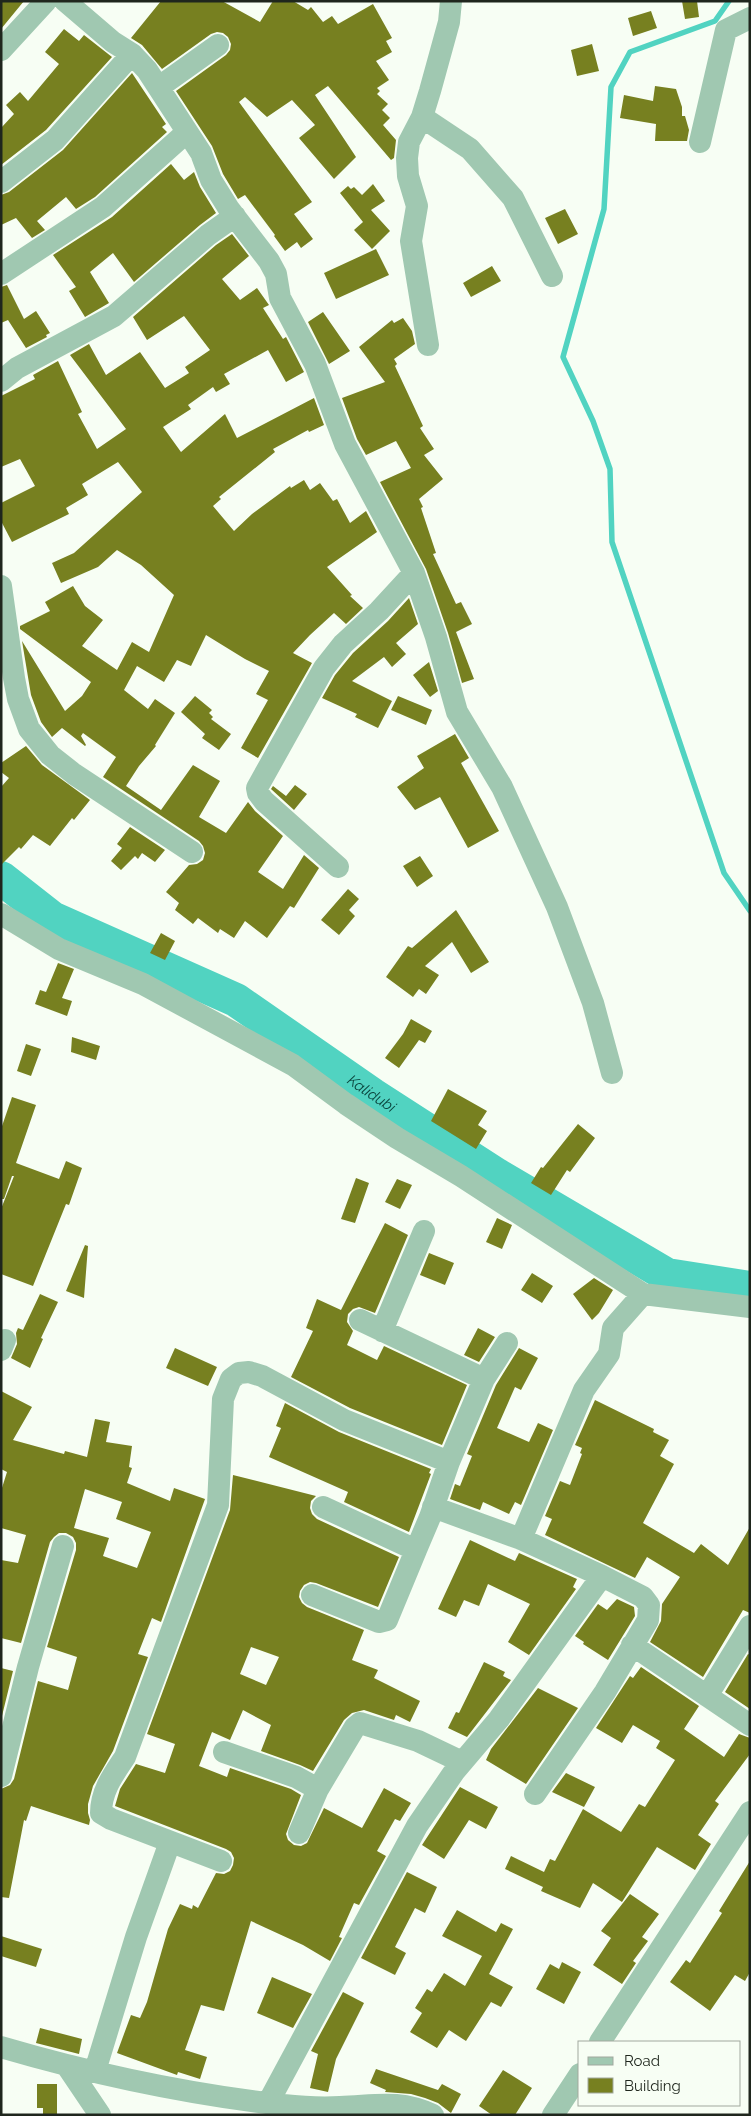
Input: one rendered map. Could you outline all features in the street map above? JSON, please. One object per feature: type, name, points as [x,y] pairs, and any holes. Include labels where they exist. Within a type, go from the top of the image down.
[{"type":"street","points":[[1,50],[46,1]]},
{"type":"street","points":[[65,1],[113,42],[132,54],[147,70],[160,87],[201,152],[211,180],[234,216],[276,274],[280,298],[315,364],[345,444],[414,573],[436,637],[457,712],[502,787],[556,907],[593,1003],[612,1073]]},
{"type":"street","points":[[428,346],[411,241],[417,206],[408,176],[407,158],[409,142],[422,117],[449,22],[451,1]]},
{"type":"street","points":[[700,142],[726,30],[750,18]]},
{"type":"street","points":[[160,87],[218,45]]},
{"type":"street","points":[[1,182],[55,140],[132,54]]},
{"type":"street","points":[[422,117],[470,149],[513,198],[552,276]]},
{"type":"street","points":[[1,274],[103,207],[187,132]]},
{"type":"street","points":[[1,381],[17,368],[114,316],[234,216]]},
{"type":"street","points":[[338,867],[264,801],[257,788],[324,668],[343,644],[379,611],[414,573]]},
{"type":"street","points":[[1,586],[18,699],[29,729],[50,754],[74,774],[192,852]]},
{"type":"street","points":[[1,914],[59,949],[142,984],[293,1065],[397,1138],[469,1181],[643,1294],[750,1307]]},
{"type":"street","points":[[382,1331],[424,1231]]},
{"type":"street","points":[[521,1539],[584,1390],[609,1354],[613,1328],[643,1294]]},
{"type":"street","points":[[360,1320],[484,1379]]},
{"type":"street","points":[[312,1595],[379,1622],[387,1620],[434,1508],[449,1462],[484,1379],[507,1342]]},
{"type":"street","points":[[221,1861],[101,1813],[101,1802],[108,1782],[125,1757],[218,1505],[223,1399],[231,1379],[239,1373],[249,1372],[262,1376],[344,1420],[449,1462]]},
{"type":"street","points":[[323,1508],[416,1550]]},
{"type":"street","points":[[434,1508],[521,1539],[602,1576],[642,1597],[648,1605],[648,1620],[604,1692],[535,1794]]},
{"type":"street","points":[[1,1776],[28,1667],[63,1546]]},
{"type":"street","points":[[268,2103],[417,1826],[462,1762],[504,1711],[602,1576]]},
{"type":"street","points":[[707,1696],[750,1626]]},
{"type":"street","points":[[632,1645],[750,1725]]},
{"type":"street","points":[[298,1833],[318,1789],[355,1727],[360,1723],[418,1741],[462,1762]]},
{"type":"street","points":[[224,1752],[296,1778],[318,1789]]},
{"type":"street","points":[[601,2041],[750,1812]]},
{"type":"street","points":[[95,2070],[136,1937],[170,1842]]},
{"type":"street","points":[[1,2047],[67,2066],[95,2070],[210,2096],[327,2111],[391,2103],[411,2106],[433,2115]]},
{"type":"street","points":[[67,2066],[100,2115]]},
{"type":"street","points":[[553,2115],[578,2077]]},
{"type":"building","points":[[1,1],[24,1],[1,29]]},
{"type":"building","points":[[161,1],[222,1],[260,22],[273,1],[293,1],[308,10],[311,7],[323,22],[332,16],[338,24],[373,4],[392,38],[386,41],[392,52],[376,61],[389,80],[377,88],[380,91],[377,94],[388,104],[382,110],[390,118],[383,125],[396,140],[394,158],[391,160],[328,86],[315,95],[356,157],[334,179],[299,138],[315,125],[292,100],[267,117],[245,97],[239,102],[312,202],[294,214],[313,239],[301,248],[297,242],[285,251],[245,195],[238,199],[223,174],[212,146],[176,91],[226,55],[230,50],[231,44],[228,37],[223,33],[211,34],[162,69],[142,45],[131,38]]},
{"type":"building","points":[[682,1],[697,1],[699,17],[685,19]]},
{"type":"building","points":[[651,11],[657,28],[633,36],[628,18]]},
{"type":"building","points":[[64,29],[79,41],[84,35],[112,57],[46,130],[1,165],[1,128],[14,114],[6,105],[20,92],[28,101],[59,64],[45,52]]},
{"type":"building","points":[[592,44],[599,71],[577,76],[571,50]]},
{"type":"building","points":[[132,73],[166,124],[162,127],[167,132],[95,197],[76,209],[66,197],[37,221],[45,230],[32,238],[16,218],[1,225],[1,195],[9,192],[63,150]]},
{"type":"building","points":[[655,86],[676,89],[682,107],[682,116],[685,116],[689,130],[687,141],[655,141],[656,124],[620,118],[624,95],[653,101]]},
{"type":"building","points":[[171,164],[184,180],[194,172],[200,187],[216,213],[134,282],[113,253],[90,272],[109,303],[85,317],[69,291],[76,287],[53,255],[112,217]]},
{"type":"building","points":[[373,184],[385,201],[371,210],[390,231],[372,249],[354,230],[363,222],[340,193],[348,186],[351,189],[354,187],[362,195]]},
{"type":"building","points":[[565,209],[578,234],[558,244],[545,218]]},
{"type":"building","points":[[232,234],[249,256],[222,279],[240,300],[257,288],[269,305],[263,308],[283,339],[286,337],[304,372],[286,382],[268,350],[224,374],[230,384],[216,392],[213,387],[188,405],[191,409],[163,427],[181,452],[225,414],[237,438],[314,398],[324,425],[309,432],[308,430],[273,449],[275,452],[219,497],[221,499],[213,506],[234,531],[252,514],[290,486],[291,488],[304,480],[310,490],[320,483],[333,501],[337,499],[350,523],[366,511],[377,532],[327,567],[352,595],[350,596],[363,608],[346,624],[334,613],[293,653],[312,663],[258,758],[241,748],[268,700],[256,694],[269,671],[206,635],[191,666],[177,660],[164,682],[137,666],[124,690],[148,709],[155,699],[175,713],[156,746],[139,766],[126,786],[161,810],[193,765],[220,781],[199,817],[226,833],[248,802],[255,811],[283,836],[258,872],[283,889],[304,855],[319,868],[294,908],[290,906],[267,938],[245,921],[234,938],[220,929],[218,933],[198,918],[193,924],[175,910],[179,903],[166,892],[189,865],[197,864],[203,860],[205,853],[203,846],[199,841],[103,777],[116,757],[83,733],[81,736],[85,746],[62,728],[52,737],[41,722],[31,695],[22,641],[65,711],[82,696],[91,682],[20,629],[20,626],[50,611],[45,602],[73,586],[85,606],[103,620],[82,646],[117,670],[132,642],[149,652],[174,595],[141,565],[117,550],[98,567],[61,583],[52,563],[74,553],[142,492],[118,462],[82,484],[88,495],[66,508],[69,514],[12,542],[1,521],[1,503],[35,486],[20,459],[1,467],[1,396],[35,379],[33,375],[58,361],[82,412],[78,414],[97,449],[126,429],[70,355],[89,344],[106,375],[140,352],[165,388],[189,373],[185,367],[210,350],[184,316],[147,340],[133,317],[216,245]]},
{"type":"building","points":[[376,249],[389,275],[336,299],[324,273]]},
{"type":"building","points":[[492,266],[501,281],[471,297],[463,283]]},
{"type":"building","points":[[7,285],[24,319],[36,311],[50,333],[46,335],[47,337],[26,348],[8,320],[1,323],[1,287]]},
{"type":"building","points":[[323,312],[350,351],[329,364],[308,322]]},
{"type":"building","points":[[403,318],[412,331],[415,344],[394,359],[397,364],[395,366],[423,426],[420,428],[434,449],[424,455],[443,479],[419,499],[423,507],[421,508],[436,553],[433,554],[456,604],[461,602],[472,624],[456,632],[474,679],[462,683],[448,633],[426,569],[380,482],[411,468],[396,441],[366,455],[357,439],[342,398],[385,382],[359,347],[392,320],[394,323]]},
{"type":"building","points":[[409,598],[418,624],[396,643],[406,654],[392,667],[384,657],[352,681],[392,701],[378,728],[355,717],[357,714],[322,698],[335,675],[353,653],[388,621]]},
{"type":"building","points":[[429,662],[438,691],[430,697],[413,675]]},
{"type":"building","points":[[195,696],[212,710],[209,713],[213,717],[211,719],[231,734],[219,750],[202,738],[205,734],[181,712]]},
{"type":"building","points":[[398,696],[432,710],[426,725],[391,710]]},
{"type":"building","points":[[455,734],[469,758],[461,763],[499,831],[468,848],[440,797],[415,810],[397,787],[424,768],[417,756]]},
{"type":"building","points":[[26,746],[42,765],[90,800],[74,820],[72,818],[50,846],[33,835],[21,849],[19,847],[1,865],[1,787],[9,778],[1,772],[1,763]]},
{"type":"building","points":[[295,785],[307,794],[294,810],[271,789],[273,786],[286,796]]},
{"type":"building","points":[[130,827],[165,850],[155,862],[142,853],[138,859],[135,856],[121,870],[111,861],[122,848],[117,844]]},
{"type":"building","points":[[420,856],[433,876],[417,887],[403,866]]},
{"type":"building","points":[[348,889],[359,899],[349,910],[355,916],[339,935],[321,920]]},
{"type":"building","points":[[456,910],[489,962],[471,973],[452,942],[425,966],[439,975],[426,994],[419,989],[413,997],[386,977],[408,946],[412,948]]},
{"type":"building","points":[[161,933],[175,941],[165,960],[150,953]]},
{"type":"building","points":[[58,963],[74,969],[62,998],[72,1001],[67,1016],[35,1004],[40,990],[46,992]]},
{"type":"building","points":[[411,1019],[432,1031],[425,1043],[419,1040],[399,1068],[385,1058],[403,1034]]},
{"type":"building","points":[[72,1037],[100,1046],[96,1060],[71,1052]]},
{"type":"building","points":[[26,1044],[41,1049],[31,1076],[17,1071]]},
{"type":"building","points":[[448,1089],[487,1111],[478,1125],[487,1131],[476,1149],[431,1121]]},
{"type":"building","points":[[12,1097],[36,1105],[16,1163],[59,1179],[66,1161],[82,1168],[69,1205],[66,1204],[33,1286],[1,1274],[1,1209],[14,1176],[12,1176],[4,1199],[1,1199],[1,1129]]},
{"type":"building","points":[[578,1124],[595,1138],[570,1172],[567,1170],[551,1195],[531,1183],[541,1167],[543,1168]]},
{"type":"building","points":[[356,1178],[369,1183],[355,1223],[341,1219]]},
{"type":"building","points":[[397,1179],[412,1185],[400,1209],[385,1202]]},
{"type":"building","points":[[497,1218],[512,1225],[502,1249],[486,1242]]},
{"type":"building","points":[[385,1223],[408,1235],[375,1313],[359,1307],[353,1309],[348,1314],[347,1322],[353,1331],[347,1345],[377,1360],[384,1346],[467,1385],[442,1445],[350,1408],[291,1377],[313,1331],[306,1328],[317,1299],[341,1310]]},
{"type":"building","points":[[85,1245],[88,1246],[84,1298],[66,1291]]},
{"type":"building","points":[[429,1253],[454,1263],[445,1285],[420,1275]]},
{"type":"building","points":[[532,1273],[553,1286],[542,1303],[521,1290]]},
{"type":"building","points":[[594,1278],[613,1290],[599,1313],[592,1320],[573,1294]]},
{"type":"building","points":[[40,1294],[58,1302],[41,1338],[43,1339],[30,1368],[11,1358],[17,1344],[16,1333],[18,1328],[23,1330]]},
{"type":"building","points":[[478,1328],[495,1337],[479,1362],[464,1355]]},
{"type":"building","points":[[175,1348],[217,1367],[208,1386],[166,1368]]},
{"type":"building","points":[[519,1348],[538,1358],[521,1390],[515,1387],[497,1428],[529,1442],[538,1423],[553,1430],[521,1505],[515,1502],[509,1514],[483,1502],[480,1510],[450,1499],[455,1484],[460,1486],[472,1456],[467,1454],[496,1385]]},
{"type":"building","points":[[1,1391],[32,1407],[13,1440],[64,1454],[65,1451],[87,1457],[95,1419],[110,1422],[106,1442],[132,1446],[129,1467],[132,1468],[127,1483],[170,1501],[174,1488],[205,1499],[161,1622],[152,1618],[138,1654],[148,1657],[113,1751],[93,1786],[88,1804],[89,1825],[31,1806],[26,1821],[24,1820],[9,1898],[1,1897],[1,1789],[10,1785],[14,1779],[38,1681],[68,1690],[77,1657],[47,1647],[76,1550],[76,1543],[73,1537],[66,1533],[59,1533],[50,1542],[21,1643],[1,1638],[1,1560],[18,1563],[26,1535],[1,1528],[1,1491],[7,1472],[1,1469]],"holes":[[[85,1489],[122,1502],[116,1519],[151,1532],[137,1568],[103,1556],[109,1538],[74,1528]]]},
{"type":"building","points":[[595,1400],[654,1429],[653,1432],[669,1440],[660,1456],[674,1464],[643,1523],[694,1553],[701,1544],[728,1565],[750,1527],[750,1613],[743,1610],[703,1677],[650,1642],[661,1621],[662,1604],[680,1577],[647,1557],[635,1578],[545,1535],[552,1519],[545,1516],[560,1481],[570,1485],[582,1454],[580,1453],[582,1448],[575,1445]]},
{"type":"building","points":[[285,1403],[339,1432],[431,1469],[429,1473],[431,1474],[409,1532],[344,1502],[348,1492],[269,1457],[281,1428],[276,1426]]},
{"type":"building","points":[[233,1475],[316,1496],[311,1501],[310,1508],[312,1514],[317,1519],[399,1557],[378,1607],[310,1582],[304,1585],[299,1597],[307,1607],[364,1630],[352,1660],[378,1670],[374,1678],[420,1701],[410,1722],[396,1715],[394,1720],[364,1710],[352,1713],[344,1720],[313,1771],[261,1751],[271,1725],[243,1710],[230,1740],[212,1732],[199,1766],[227,1777],[230,1768],[291,1789],[301,1795],[286,1834],[288,1840],[294,1845],[301,1846],[307,1843],[324,1808],[362,1828],[384,1788],[411,1803],[400,1821],[395,1819],[377,1851],[386,1856],[359,1905],[354,1903],[339,1937],[342,1938],[330,1961],[303,1945],[251,1921],[224,2011],[201,2005],[185,2050],[207,2057],[200,2079],[178,2072],[177,2075],[117,2053],[131,2015],[140,2018],[147,2002],[168,1929],[180,1904],[192,1909],[193,1905],[198,1908],[216,1873],[224,1874],[230,1871],[234,1858],[231,1852],[226,1849],[115,1806],[120,1789],[136,1764],[165,1773],[175,1744],[147,1734],[230,1510]],"holes":[[[251,1647],[279,1657],[266,1685],[240,1674]]]},
{"type":"building","points":[[470,1540],[515,1561],[519,1553],[577,1579],[573,1587],[576,1589],[529,1655],[508,1642],[530,1604],[488,1584],[479,1606],[464,1600],[456,1617],[438,1609]]},
{"type":"building","points":[[617,1599],[634,1607],[635,1616],[608,1660],[583,1644],[584,1642],[575,1636],[598,1604],[607,1610]]},
{"type":"building","points":[[748,1654],[750,1655],[750,1709],[725,1692]]},
{"type":"building","points":[[484,1662],[505,1672],[503,1676],[511,1680],[467,1737],[448,1728],[456,1712],[459,1713]]},
{"type":"building","points":[[641,1667],[699,1706],[684,1729],[724,1757],[739,1734],[750,1738],[750,1754],[715,1801],[719,1804],[698,1835],[711,1844],[695,1870],[657,1847],[622,1902],[593,1883],[580,1908],[541,1891],[543,1887],[505,1869],[511,1856],[544,1872],[550,1859],[555,1861],[583,1809],[621,1832],[639,1804],[645,1807],[675,1760],[656,1748],[660,1741],[633,1725],[622,1743],[596,1728],[630,1676],[633,1678]]},
{"type":"building","points":[[1,1668],[13,1671],[1,1720]]},
{"type":"building","points":[[538,1688],[578,1708],[526,1784],[486,1760],[491,1749]]},
{"type":"building","points":[[566,1773],[595,1787],[584,1807],[552,1792]]},
{"type":"building","points":[[460,1787],[498,1807],[486,1829],[469,1820],[444,1859],[422,1845]]},
{"type":"building","points":[[750,1861],[750,1972],[745,1981],[735,1975],[710,2011],[670,1982],[686,1960],[690,1963],[722,1913],[719,1911]]},
{"type":"building","points":[[407,1872],[437,1887],[425,1913],[415,1908],[395,1947],[406,1953],[395,1975],[361,1958]]},
{"type":"building","points":[[630,1894],[659,1914],[642,1937],[648,1941],[633,1961],[636,1963],[622,1984],[593,1965],[611,1938],[601,1931]]},
{"type":"building","points":[[457,1910],[496,1932],[501,1923],[513,1929],[489,1974],[513,1987],[501,2007],[491,2002],[466,2041],[449,2030],[437,2048],[410,2032],[422,2013],[415,2008],[427,1989],[432,1992],[444,1973],[465,1986],[482,1956],[442,1936]]},
{"type":"building","points":[[1,1936],[42,1949],[36,1967],[1,1956]]},
{"type":"building","points":[[562,1962],[581,1972],[564,2004],[536,1989],[550,1964],[559,1969]]},
{"type":"building","points":[[272,1977],[312,1994],[293,2028],[257,2013]]},
{"type":"building","points":[[343,1992],[364,2003],[336,2059],[328,2092],[310,2088],[318,2054],[311,2051]]},
{"type":"building","points":[[40,2028],[82,2039],[79,2054],[36,2043]]},
{"type":"building","points":[[376,2069],[438,2090],[442,2084],[461,2094],[451,2113],[438,2103],[425,2098],[411,2094],[385,2092],[386,2090],[370,2083]]},
{"type":"building","points":[[503,2070],[532,2088],[515,2115],[492,2115],[479,2106]]},
{"type":"building","points":[[37,2084],[57,2084],[57,2115],[43,2115],[43,2108],[37,2108]]},
{"type":"waterway","points":[[729,1],[715,21],[630,52],[611,87],[604,209],[563,357],[593,421],[610,469],[612,542],[724,873],[750,911]]},
{"type":"waterway","name":"Kalidubi","points":[[1,878],[52,918],[236,1000],[373,1095],[497,1175],[667,1275],[750,1288]]}]
